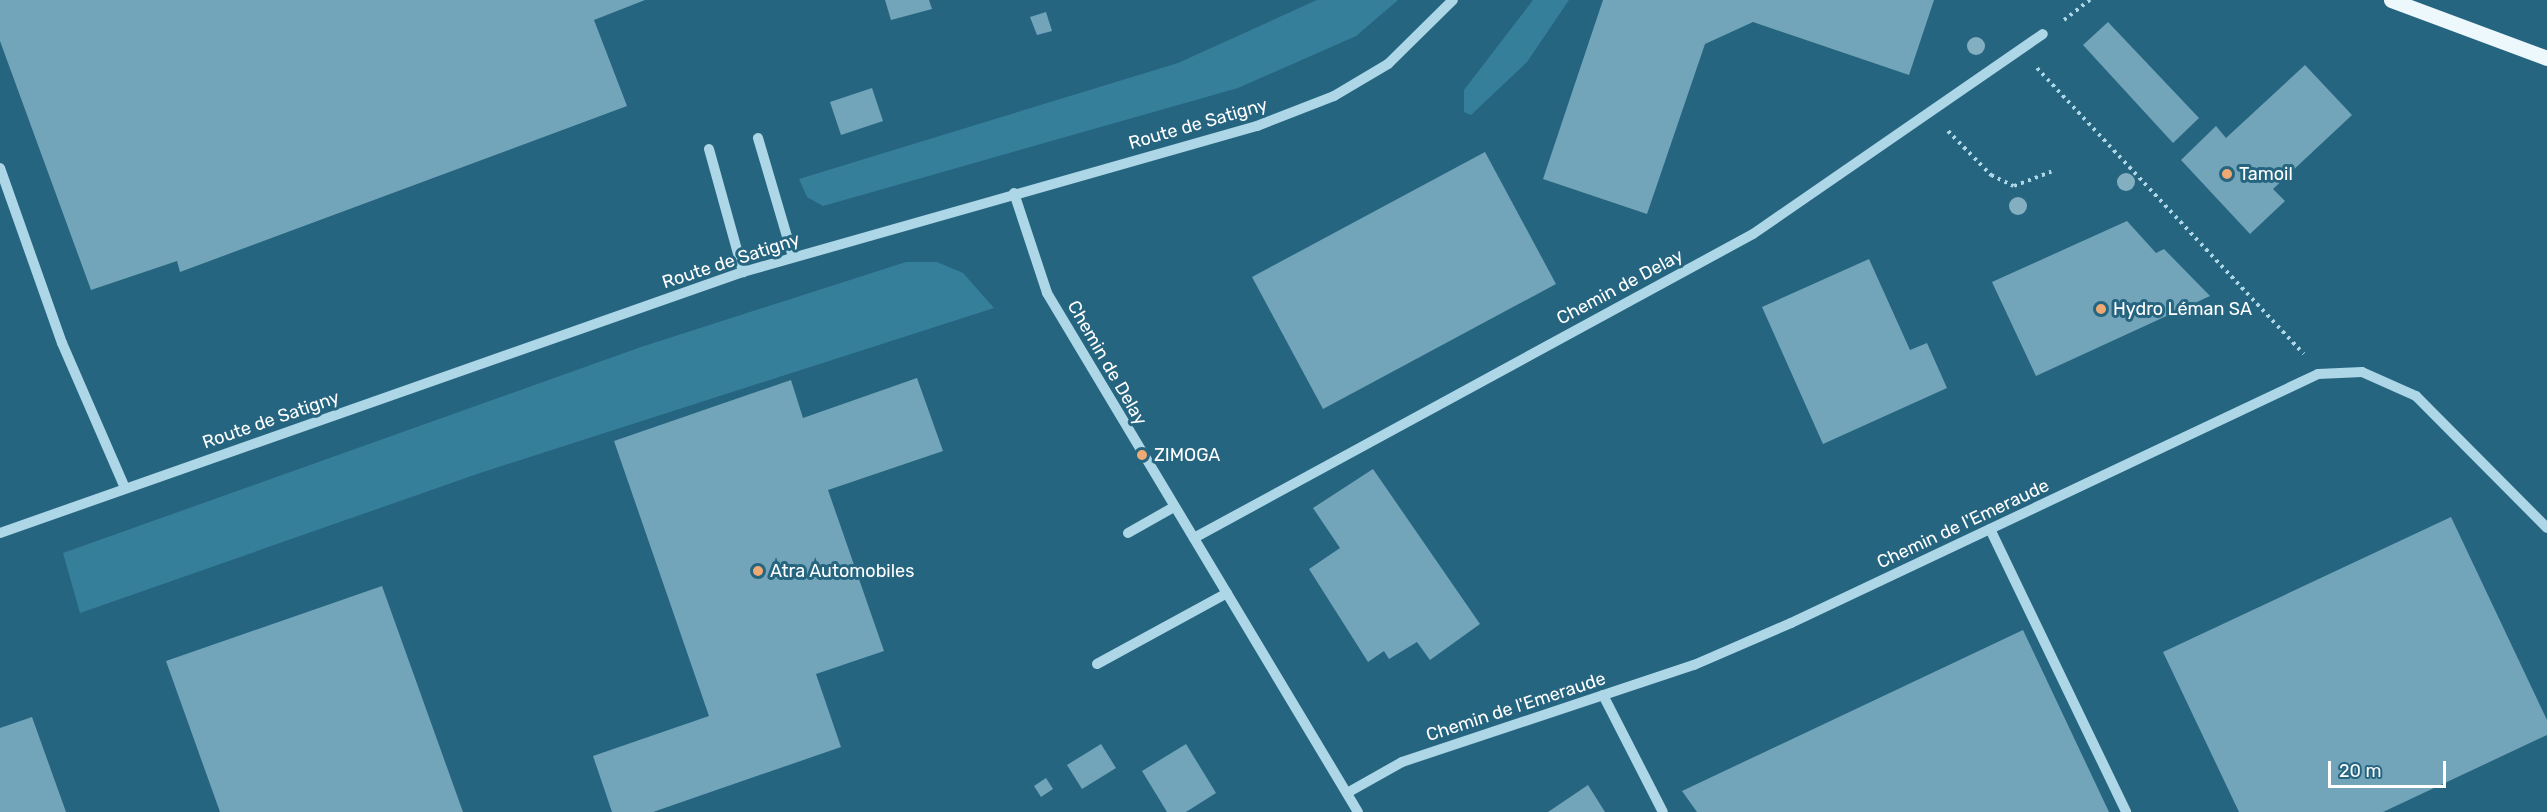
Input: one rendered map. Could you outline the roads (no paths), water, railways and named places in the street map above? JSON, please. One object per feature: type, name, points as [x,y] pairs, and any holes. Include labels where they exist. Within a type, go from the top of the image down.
[{"type":"main road","points":[[2391,0],[2547,58]]},
{"type":"street","name":"Route de Satigny","points":[[0,533],[743,272],[1014,193],[1257,126],[1334,96],[1388,64],[1453,0]]},
{"type":"street","name":"Chemin de Delay","points":[[1194,538],[1263,496],[1718,254],[1820,192],[2043,34]]},
{"type":"street","points":[[758,138],[793,257]]},
{"type":"street","points":[[709,148],[743,272]]},
{"type":"street","points":[[0,168],[62,343],[125,488]]},
{"type":"street","name":"Chemin de Delay","points":[[1014,193],[1047,293],[1358,812]]},
{"type":"street","name":"Chemin de l'Emeraude","points":[[1347,793],[1402,762],[1694,665],[1990,529],[2318,374],[2362,372],[2416,396],[2547,528]]},
{"type":"street","points":[[1128,532],[1174,507]]},
{"type":"street","points":[[1990,529],[2126,812]]},
{"type":"street","points":[[1097,664],[1227,593]]},
{"type":"street","points":[[1603,695],[1663,812]]},
{"type":"place","name":"Tamoil","points":[[2227,174]]},
{"type":"place","name":"Hydro Léman SA","points":[[2101,309]]},
{"type":"place","name":"ZIMOGA","points":[[1142,455]]},
{"type":"place","name":"Atra Automobiles","points":[[758,571]]}]
